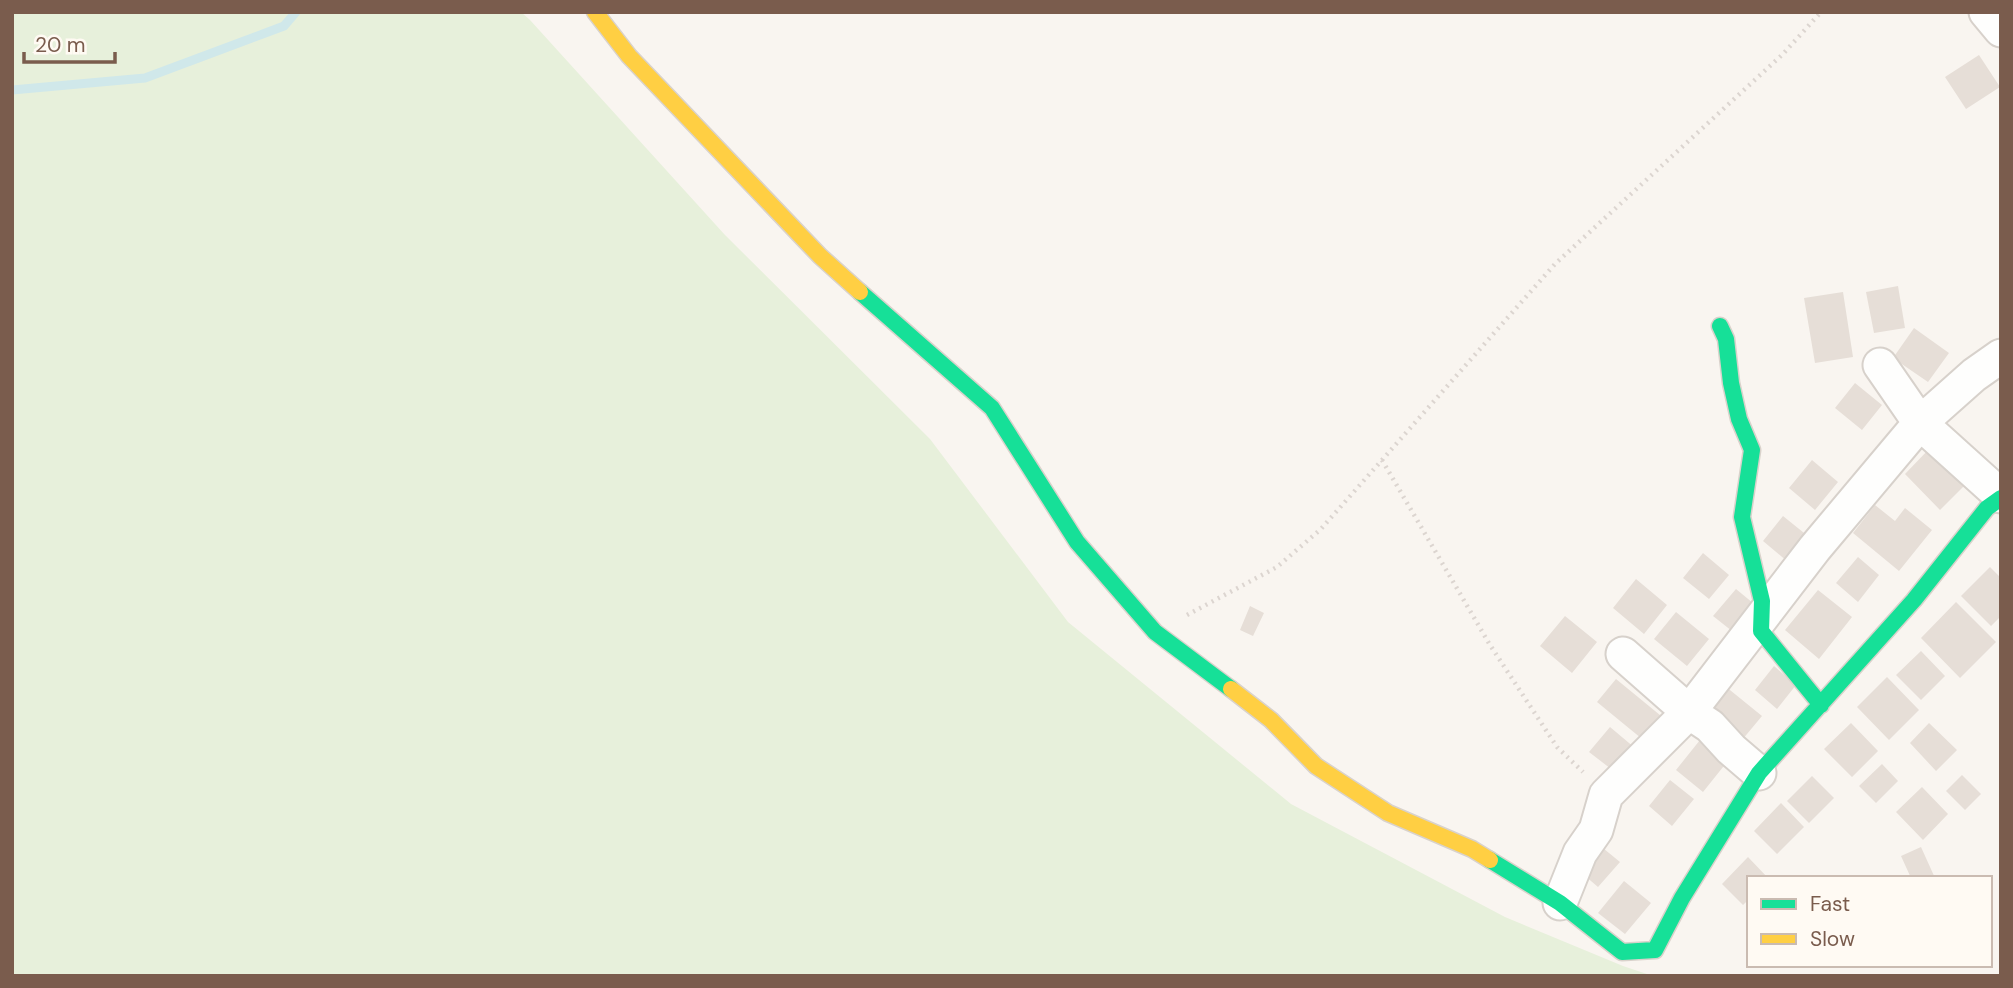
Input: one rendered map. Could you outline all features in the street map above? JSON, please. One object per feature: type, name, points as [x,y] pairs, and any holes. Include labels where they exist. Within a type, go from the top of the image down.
[{"type":"street","points":[[595,12],[629,56],[820,256],[992,408],[1077,541],[1155,632],[1271,720],[1316,766],[1388,813],[1472,849],[1560,903],[1622,953],[1655,950],[1682,898],[1759,773],[1914,600],[1987,508],[2001,497],[1920,423],[1881,365]]},
{"type":"street","points":[[1986,12],[2001,30]]},
{"type":"street","points":[[1720,326],[1727,336],[1727,359],[1735,402],[1743,431],[1753,451],[1742,513],[1748,550],[1759,578],[1764,615],[1761,631],[1781,650],[1798,677],[1821,705]]},
{"type":"street","points":[[1560,903],[1580,853],[1596,830],[1606,795],[1689,712],[1815,548],[1920,423],[2001,356]]},
{"type":"street","points":[[1623,654],[1689,712],[1710,726],[1731,750],[1759,773]]},
{"type":"path","points":[[1155,632],[1277,567],[1321,529],[1555,264],[1783,54],[1821,12]]},
{"type":"path","points":[[1382,460],[1490,645],[1557,747],[1606,795]]},
{"type":"green space","points":[[12,12],[521,12],[725,235],[930,439],[1068,622],[1291,804],[1505,917],[1653,976],[12,976]]},
{"type":"building","points":[[1979,55],[2000,87],[1966,109],[1945,77]]},
{"type":"building","points":[[1898,286],[1905,328],[1874,333],[1866,292]]},
{"type":"building","points":[[1843,292],[1853,357],[1815,363],[1804,298]]},
{"type":"building","points":[[1914,328],[1949,353],[1928,382],[1893,358]]},
{"type":"building","points":[[1855,383],[1882,405],[1862,430],[1835,408]]},
{"type":"building","points":[[1930,448],[1966,484],[1940,510],[1905,474]]},
{"type":"building","points":[[1812,460],[1838,482],[1815,510],[1789,488]]},
{"type":"building","points":[[1875,505],[1895,521],[1905,508],[1932,530],[1899,571],[1853,533]]},
{"type":"building","points":[[1783,516],[1809,537],[1788,562],[1763,541]]},
{"type":"building","points":[[1703,553],[1729,575],[1709,599],[1683,578]]},
{"type":"building","points":[[1858,557],[1879,575],[1858,602],[1836,583]]},
{"type":"building","points":[[1990,567],[2001,578],[2001,616],[1991,626],[1961,596]]},
{"type":"building","points":[[1636,579],[1667,605],[1644,634],[1613,608]]},
{"type":"building","points":[[1736,589],[1759,608],[1737,635],[1713,616]]},
{"type":"building","points":[[1818,590],[1852,617],[1819,659],[1785,630]]},
{"type":"building","points":[[1956,602],[1996,642],[1960,678],[1921,638]]},
{"type":"building","points":[[1250,606],[1264,613],[1253,636],[1240,630]]},
{"type":"building","points":[[1676,612],[1709,639],[1687,666],[1654,639]]},
{"type":"building","points":[[1565,616],[1597,642],[1572,673],[1540,646]]},
{"type":"building","points":[[1921,651],[1945,676],[1921,700],[1896,675]]},
{"type":"building","points":[[1774,666],[1796,685],[1777,709],[1755,690]]},
{"type":"building","points":[[1887,677],[1919,710],[1889,740],[1857,707]]},
{"type":"building","points":[[1616,679],[1666,720],[1647,743],[1597,702]]},
{"type":"building","points":[[1725,686],[1762,716],[1742,740],[1706,710]]},
{"type":"building","points":[[1851,723],[1878,751],[1852,777],[1824,749]]},
{"type":"building","points":[[1929,723],[1957,750],[1936,771],[1910,743]]},
{"type":"building","points":[[1610,727],[1635,748],[1615,772],[1589,752]]},
{"type":"building","points":[[1700,740],[1727,762],[1703,792],[1676,770]]},
{"type":"building","points":[[1882,764],[1898,781],[1876,803],[1859,786]]},
{"type":"building","points":[[1962,775],[1981,794],[1965,810],[1946,791]]},
{"type":"building","points":[[1812,776],[1834,798],[1809,823],[1787,801]]},
{"type":"building","points":[[1670,780],[1694,799],[1672,826],[1649,806]]},
{"type":"building","points":[[1922,787],[1948,814],[1923,840],[1896,812]]},
{"type":"building","points":[[1781,803],[1804,827],[1777,854],[1754,831]]},
{"type":"building","points":[[1598,844],[1620,862],[1598,887],[1577,869]]},
{"type":"building","points":[[1921,847],[1934,876],[1910,876],[1901,856]]},
{"type":"building","points":[[1748,857],[1766,876],[1747,876],[1747,901],[1743,905],[1722,884]]},
{"type":"building","points":[[1624,881],[1651,903],[1625,934],[1598,913]]},
{"type":"waterway","points":[[12,90],[145,78],[284,26],[296,12]]},
{"type":"traffic: fast","points":[[860,292],[992,408],[1077,542],[1155,632],[1231,689]]},
{"type":"traffic: fast","points":[[1720,326],[1726,339],[1731,383],[1739,419],[1752,450],[1742,517],[1762,601],[1761,631],[1821,705]]},
{"type":"traffic: fast","points":[[1490,860],[1560,903],[1622,952],[1655,950],[1682,898],[1759,773],[1914,600],[1987,508],[2001,498]]},
{"type":"traffic: slow","points":[[595,12],[629,56],[820,256],[860,292]]},
{"type":"traffic: slow","points":[[1231,689],[1271,720],[1316,766],[1388,813],[1472,849],[1490,860]]}]
